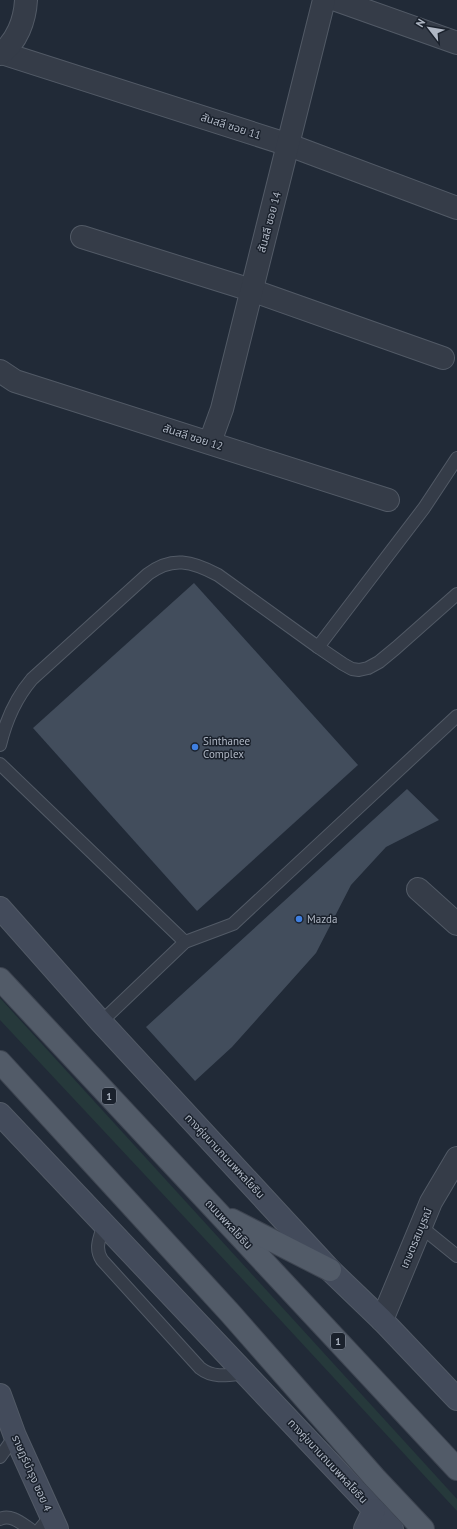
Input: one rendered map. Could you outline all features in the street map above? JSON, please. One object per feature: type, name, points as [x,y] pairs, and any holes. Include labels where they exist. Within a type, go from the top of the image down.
[{"type":"main road","name":"ทางคู่ขนานถนนพหลโยธิน","points":[[0,908],[101,1022],[330,1270],[382,1320],[457,1399]]},
{"type":"main road","name":"ถนนพหลโยธิน","points":[[0,979],[457,1469]]},
{"type":"main road","points":[[0,1062],[230,1313],[375,1478],[423,1529]]},
{"type":"main road","name":"ทางคู่ขนานถนนพหลโยธิน","points":[[0,1114],[245,1373],[369,1520],[392,1529]]},
{"type":"main road","points":[[218,1213],[330,1270]]},
{"type":"main road","name":"ราษฎร์บำรุง ซอย 4","points":[[0,1395],[49,1525]]},
{"type":"street","points":[[1,54],[16,36],[25,12],[26,0]]},
{"type":"street","name":"สันสลี ซอย 14","points":[[210,442],[222,409],[324,0]]},
{"type":"street","points":[[336,0],[457,43]]},
{"type":"street","name":"สันสลี ซอย 11","points":[[1,54],[288,145],[457,208]]},
{"type":"street","points":[[82,237],[251,290],[443,358]]},
{"type":"street","name":"สันสลี ซอย 12","points":[[0,371],[15,381],[388,500]]},
{"type":"street","points":[[418,889],[457,924]]},
{"type":"street","name":"เกษตรสมบูรณ์","points":[[382,1320],[431,1202],[457,1158]]},
{"type":"lane","points":[[318,647],[424,508],[457,458]]},
{"type":"lane","points":[[0,745],[10,711],[32,679],[148,574],[164,564],[174,562],[184,563],[207,569],[218,575],[342,664],[352,669],[360,670],[368,668],[379,662],[457,594]]},
{"type":"lane","points":[[101,1022],[185,942],[232,924],[457,716]]},
{"type":"lane","points":[[0,764],[185,942]]},
{"type":"lane","points":[[104,1224],[98,1245],[98,1255],[200,1368],[208,1373],[222,1376],[245,1373]]},
{"type":"lane","points":[[420,1226],[457,1256]]},
{"type":"lane","points":[[0,1457],[15,1436]]},
{"type":"lane","points":[[0,1519],[7,1517],[15,1519],[30,1529]]},
{"type":"shaded area","points":[[0,998],[457,1499],[457,1511],[0,1020]]},
{"type":"building","name":"Sinthanee Complex","points":[[194,583],[358,765],[197,911],[33,728]]},
{"type":"building","name":"Mazda","points":[[407,789],[439,820],[386,847],[351,885],[316,953],[232,1047],[195,1081],[146,1027]]},
{"type":"place","name":"Sinthanee Complex","points":[[195,747]]},
{"type":"place","name":"Mazda","points":[[299,919]]}]
